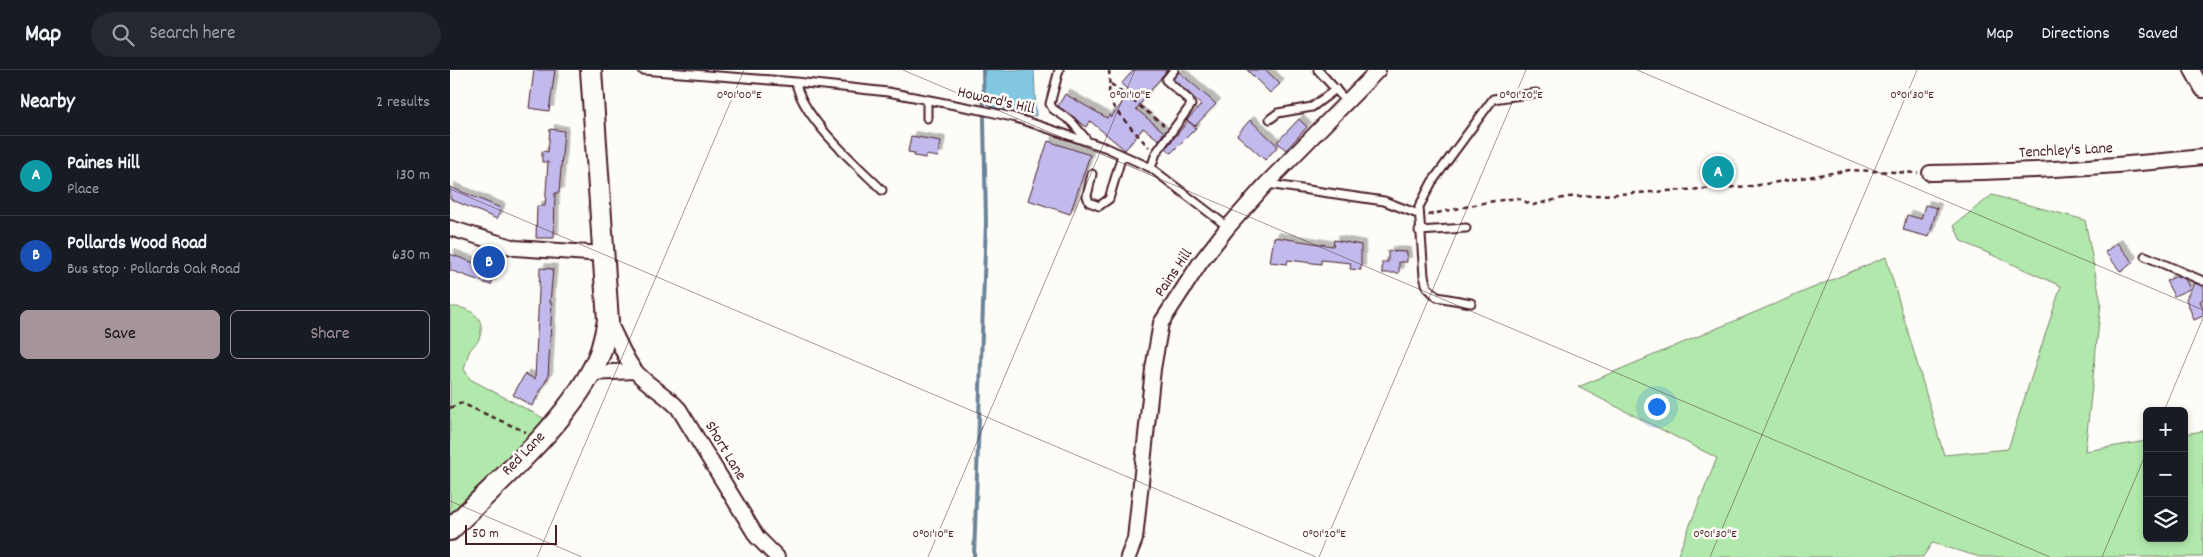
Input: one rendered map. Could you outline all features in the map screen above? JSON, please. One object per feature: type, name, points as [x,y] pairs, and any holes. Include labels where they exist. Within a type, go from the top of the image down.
[{"type":"street","name":"Red Lane","points":[[450,530],[540,438],[581,389],[604,342],[608,321],[591,70]]},
{"type":"street","name":"Pains Hill","points":[[1128,557],[1135,539],[1153,369],[1161,323],[1200,263],[1228,227],[1266,184],[1378,70]]},
{"type":"street","points":[[2192,70],[2203,90]]},
{"type":"street","name":"Tenchley's Lane","points":[[1930,173],[2014,172],[2141,164],[2203,157]]},
{"type":"street","points":[[450,228],[515,248],[604,254]]},
{"type":"street","name":"Short Lane","points":[[608,321],[635,371],[647,383],[671,400],[679,409],[757,537],[777,557]]},
{"type":"street","points":[[590,372],[635,371]]},
{"type":"lane","name":"Howard's Hill","points":[[642,70],[796,82],[888,92],[986,111],[1090,142],[1151,168],[1228,227]]},
{"type":"lane","points":[[1059,70],[1050,104],[1071,121],[1080,134],[1090,142]]},
{"type":"lane","points":[[1151,168],[1156,153],[1191,105],[1189,100],[1166,80],[1174,70]]},
{"type":"lane","points":[[1318,70],[1347,102]]},
{"type":"lane","points":[[796,82],[797,90],[805,106],[820,126],[882,190]]},
{"type":"lane","points":[[1270,119],[1278,113],[1312,108],[1336,89]]},
{"type":"lane","points":[[1471,303],[1437,297],[1427,286],[1424,276],[1419,230],[1419,206],[1432,182],[1493,99],[1536,93]]},
{"type":"lane","points":[[927,101],[927,118]]},
{"type":"lane","points":[[1092,174],[1087,196],[1089,202],[1099,206],[1109,199],[1122,155]]},
{"type":"lane","points":[[1266,184],[1384,201],[1418,214]]},
{"type":"lane","points":[[1419,230],[1466,228]]},
{"type":"lane","points":[[2145,256],[2203,281]]},
{"type":"path","points":[[1109,70],[1111,84],[1109,99],[1114,109],[1156,153]]},
{"type":"path","points":[[1111,84],[1152,114],[1171,131]]},
{"type":"path","points":[[1418,214],[1430,216],[1488,202],[1517,198],[1533,205],[1567,197],[1753,186],[1850,170],[1930,173]]},
{"type":"path","points":[[450,408],[461,403],[540,438]]},
{"type":"green space","points":[[1992,195],[2085,220],[2101,303],[2085,451],[2143,442],[2143,542],[2188,542],[2188,433],[2203,431],[2203,557],[1980,557],[1932,543],[1923,557],[1677,557],[1717,458],[1578,387],[1886,257],[1944,455],[2008,449],[2061,286],[1961,241],[1954,225]]},
{"type":"green space","points":[[450,307],[471,311],[476,315],[481,326],[478,341],[470,350],[464,369],[470,379],[545,419],[545,422],[450,519]]},
{"type":"water","points":[[983,70],[1034,70],[1036,116],[989,106],[983,83]]},
{"type":"building","points":[[534,70],[555,70],[549,111],[529,108]]},
{"type":"building","points":[[1134,70],[1167,70],[1136,109],[1164,132],[1159,140],[1143,128],[1125,150],[1090,121],[1086,127],[1058,106],[1065,94],[1107,118],[1109,115],[1111,117],[1131,92],[1121,84]]},
{"type":"building","points":[[1247,70],[1266,70],[1280,84],[1270,93]]},
{"type":"building","points":[[1179,72],[1216,104],[1195,126],[1187,120],[1201,105],[1173,79]]},
{"type":"building","points":[[1299,119],[1307,127],[1286,150],[1277,142]]},
{"type":"building","points":[[1250,120],[1278,146],[1265,160],[1237,135]]},
{"type":"building","points":[[1188,121],[1196,128],[1171,153],[1166,148]]},
{"type":"building","points":[[550,129],[564,131],[559,193],[555,193],[554,238],[536,238],[537,206],[545,206],[548,162],[542,162],[542,151],[548,152]]},
{"type":"building","points":[[911,136],[941,141],[938,157],[914,156],[915,153],[908,152]]},
{"type":"building","points":[[1048,141],[1090,155],[1070,214],[1028,200]]},
{"type":"building","points":[[450,187],[501,208],[497,219],[450,199]]},
{"type":"building","points":[[1925,205],[1937,208],[1929,237],[1903,230],[1907,215],[1921,219]]},
{"type":"building","points":[[1274,237],[1333,246],[1334,240],[1361,245],[1361,270],[1350,269],[1351,263],[1321,260],[1321,264],[1288,260],[1287,264],[1270,262]]},
{"type":"building","points":[[2117,243],[2133,262],[2121,272],[2105,252]]},
{"type":"building","points":[[1388,251],[1407,252],[1407,262],[1399,262],[1399,273],[1382,273],[1382,262],[1388,262]]},
{"type":"building","points":[[450,254],[496,271],[491,285],[450,270]]},
{"type":"building","points":[[540,268],[553,269],[548,377],[532,406],[513,395],[525,374],[535,379]]},
{"type":"building","points":[[2177,276],[2185,279],[2190,289],[2174,296],[2166,281]]},
{"type":"building","points":[[2194,283],[2203,286],[2203,299],[2200,301],[2203,308],[2203,316],[2194,320],[2186,299]]},
{"type":"waterway","points":[[974,557],[986,222],[983,70]]},
{"type":"place","name":"Paines Hill","points":[[1718,172]]},
{"type":"place","name":"Pollards Wood Road","points":[[489,262]]}]
